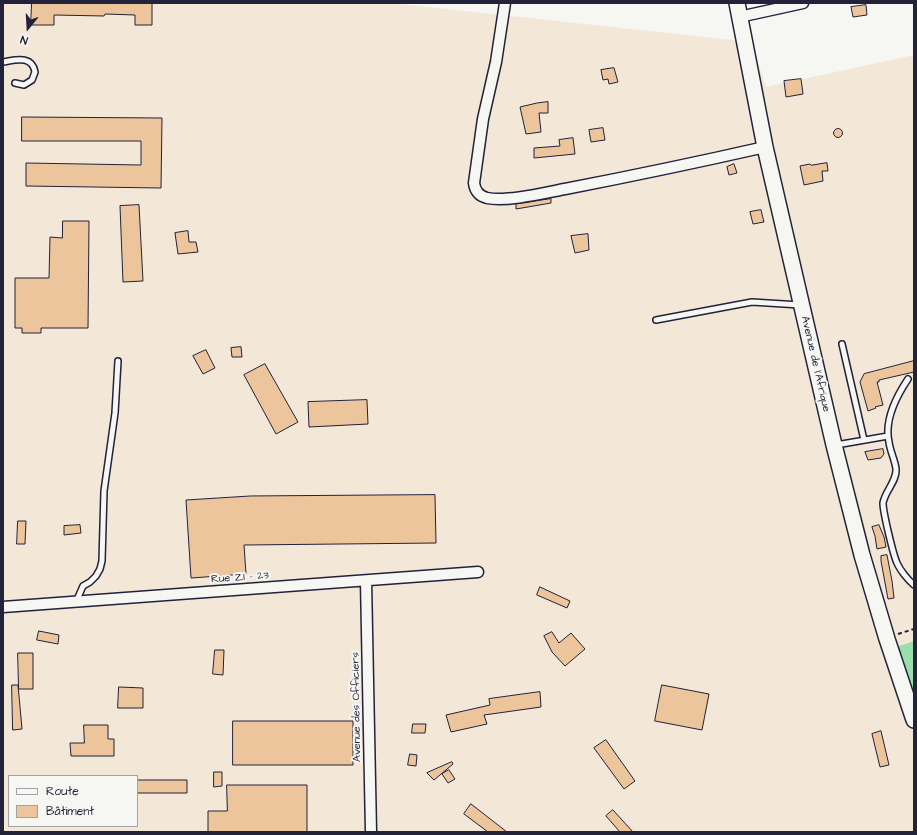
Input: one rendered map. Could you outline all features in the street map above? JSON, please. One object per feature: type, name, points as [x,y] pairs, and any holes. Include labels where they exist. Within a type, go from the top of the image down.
[{"type":"main road","name":"Avenue de l'Afrique","points":[[738,10],[765,147],[834,445],[862,555],[887,639],[914,720]]},
{"type":"street","points":[[505,3],[496,62],[483,119],[474,183],[475,190],[480,195],[487,198],[500,199],[529,196],[659,171],[765,147]]},
{"type":"street","points":[[738,10],[803,3]]},
{"type":"street","name":"Rue ZI - 23","points":[[3,608],[478,572]]},
{"type":"street","name":"Avenue des Officiers","points":[[366,581],[371,832]]},
{"type":"lane","points":[[3,62],[22,59],[28,60],[34,68],[35,72],[32,80],[24,85],[15,83]]},
{"type":"lane","points":[[656,320],[739,303],[752,302],[801,305]]},
{"type":"lane","points":[[842,344],[864,440]]},
{"type":"lane","points":[[75,602],[83,586],[96,576],[102,561],[104,491],[115,413],[118,361]]},
{"type":"lane","points":[[908,379],[897,396],[887,426],[896,469],[883,504],[897,564],[914,585]]},
{"type":"lane","points":[[834,445],[888,436]]},
{"type":"path","points":[[887,639],[914,629]]},
{"type":"shaded area","points":[[3,3],[391,3],[751,42],[766,87],[914,55],[914,641],[896,647],[914,693],[914,832],[3,832]]},
{"type":"green space","points":[[914,641],[914,693],[896,647]]},
{"type":"building","points":[[32,3],[152,3],[152,25],[135,25],[135,15],[105,14],[104,16],[54,15],[54,25],[31,25]]},
{"type":"building","points":[[866,5],[867,15],[853,17],[851,7]]},
{"type":"building","points":[[614,68],[618,82],[609,84],[608,79],[603,80],[601,70]]},
{"type":"building","points":[[801,79],[803,94],[786,97],[784,81]]},
{"type":"building","points":[[548,102],[548,113],[539,113],[541,132],[526,134],[520,107]]},
{"type":"building","points":[[22,117],[162,118],[161,188],[26,186],[26,163],[141,165],[141,141],[22,141]]},
{"type":"building","points":[[603,128],[605,140],[591,142],[589,130]]},
{"type":"building","points":[[838,128],[843,133],[838,138],[833,133]]},
{"type":"building","points":[[573,138],[575,154],[534,158],[534,148],[560,146],[559,140]]},
{"type":"building","points":[[827,163],[828,171],[822,171],[823,181],[804,185],[800,166]]},
{"type":"building","points":[[734,164],[737,173],[729,175],[727,167]]},
{"type":"building","points":[[551,199],[551,203],[516,209],[516,204]]},
{"type":"building","points":[[139,205],[143,281],[123,282],[120,206]]},
{"type":"building","points":[[761,210],[764,222],[753,224],[750,212]]},
{"type":"building","points":[[63,221],[89,221],[88,328],[41,328],[41,333],[22,333],[22,328],[15,328],[15,278],[49,278],[50,237],[62,238]]},
{"type":"building","points":[[188,231],[189,242],[196,242],[198,252],[178,254],[175,233]]},
{"type":"building","points":[[588,234],[589,250],[575,253],[571,236]]},
{"type":"building","points":[[241,347],[242,357],[232,357],[231,348]]},
{"type":"building","points":[[206,350],[215,368],[203,374],[193,356]]},
{"type":"building","points":[[914,361],[914,372],[879,380],[879,382],[877,382],[883,405],[868,411],[860,382],[864,374]]},
{"type":"building","points":[[265,364],[298,422],[276,434],[244,375]]},
{"type":"building","points":[[367,400],[368,424],[309,427],[308,402]]},
{"type":"building","points":[[883,449],[884,454],[881,458],[868,460],[865,452]]},
{"type":"building","points":[[435,495],[436,543],[244,545],[246,574],[191,578],[186,500],[250,496]]},
{"type":"building","points":[[18,521],[26,521],[25,544],[17,544]]},
{"type":"building","points":[[80,525],[81,533],[64,535],[64,526]]},
{"type":"building","points":[[879,525],[886,547],[877,549],[872,527]]},
{"type":"building","points":[[887,555],[894,598],[888,599],[881,561],[881,556]]},
{"type":"building","points":[[540,587],[570,601],[567,608],[537,595]]},
{"type":"building","points":[[39,631],[59,635],[58,644],[37,640]]},
{"type":"building","points":[[552,632],[559,643],[571,633],[585,649],[565,666],[552,652],[544,636]]},
{"type":"building","points":[[215,650],[224,650],[223,675],[213,674]]},
{"type":"building","points":[[18,653],[33,653],[33,689],[19,689]]},
{"type":"building","points":[[12,685],[18,685],[22,729],[13,730]]},
{"type":"building","points":[[662,685],[709,694],[702,730],[655,721]]},
{"type":"building","points":[[119,687],[143,688],[143,708],[118,708]]},
{"type":"building","points":[[540,692],[541,707],[484,715],[487,724],[451,732],[446,715],[490,705],[489,699]]},
{"type":"building","points":[[233,721],[353,721],[353,765],[233,765]]},
{"type":"building","points":[[413,724],[426,724],[425,733],[412,733]]},
{"type":"building","points":[[84,725],[108,725],[108,739],[114,739],[114,756],[71,756],[70,743],[84,743]]},
{"type":"building","points":[[881,731],[889,765],[880,767],[872,734]]},
{"type":"building","points":[[606,740],[635,781],[624,789],[594,748]]},
{"type":"building","points":[[410,754],[417,755],[416,766],[408,765]]},
{"type":"building","points":[[452,762],[453,764],[434,780],[427,773]]},
{"type":"building","points":[[449,770],[455,779],[448,783],[442,774]]},
{"type":"building","points":[[214,772],[222,772],[222,786],[214,787]]},
{"type":"building","points":[[138,780],[187,780],[187,793],[138,793]]},
{"type":"building","points":[[227,785],[307,785],[307,832],[208,832],[208,811],[227,811]]},
{"type":"building","points":[[471,804],[507,832],[488,832],[464,814]]},
{"type":"building","points":[[613,810],[633,832],[620,832],[606,816]]}]
